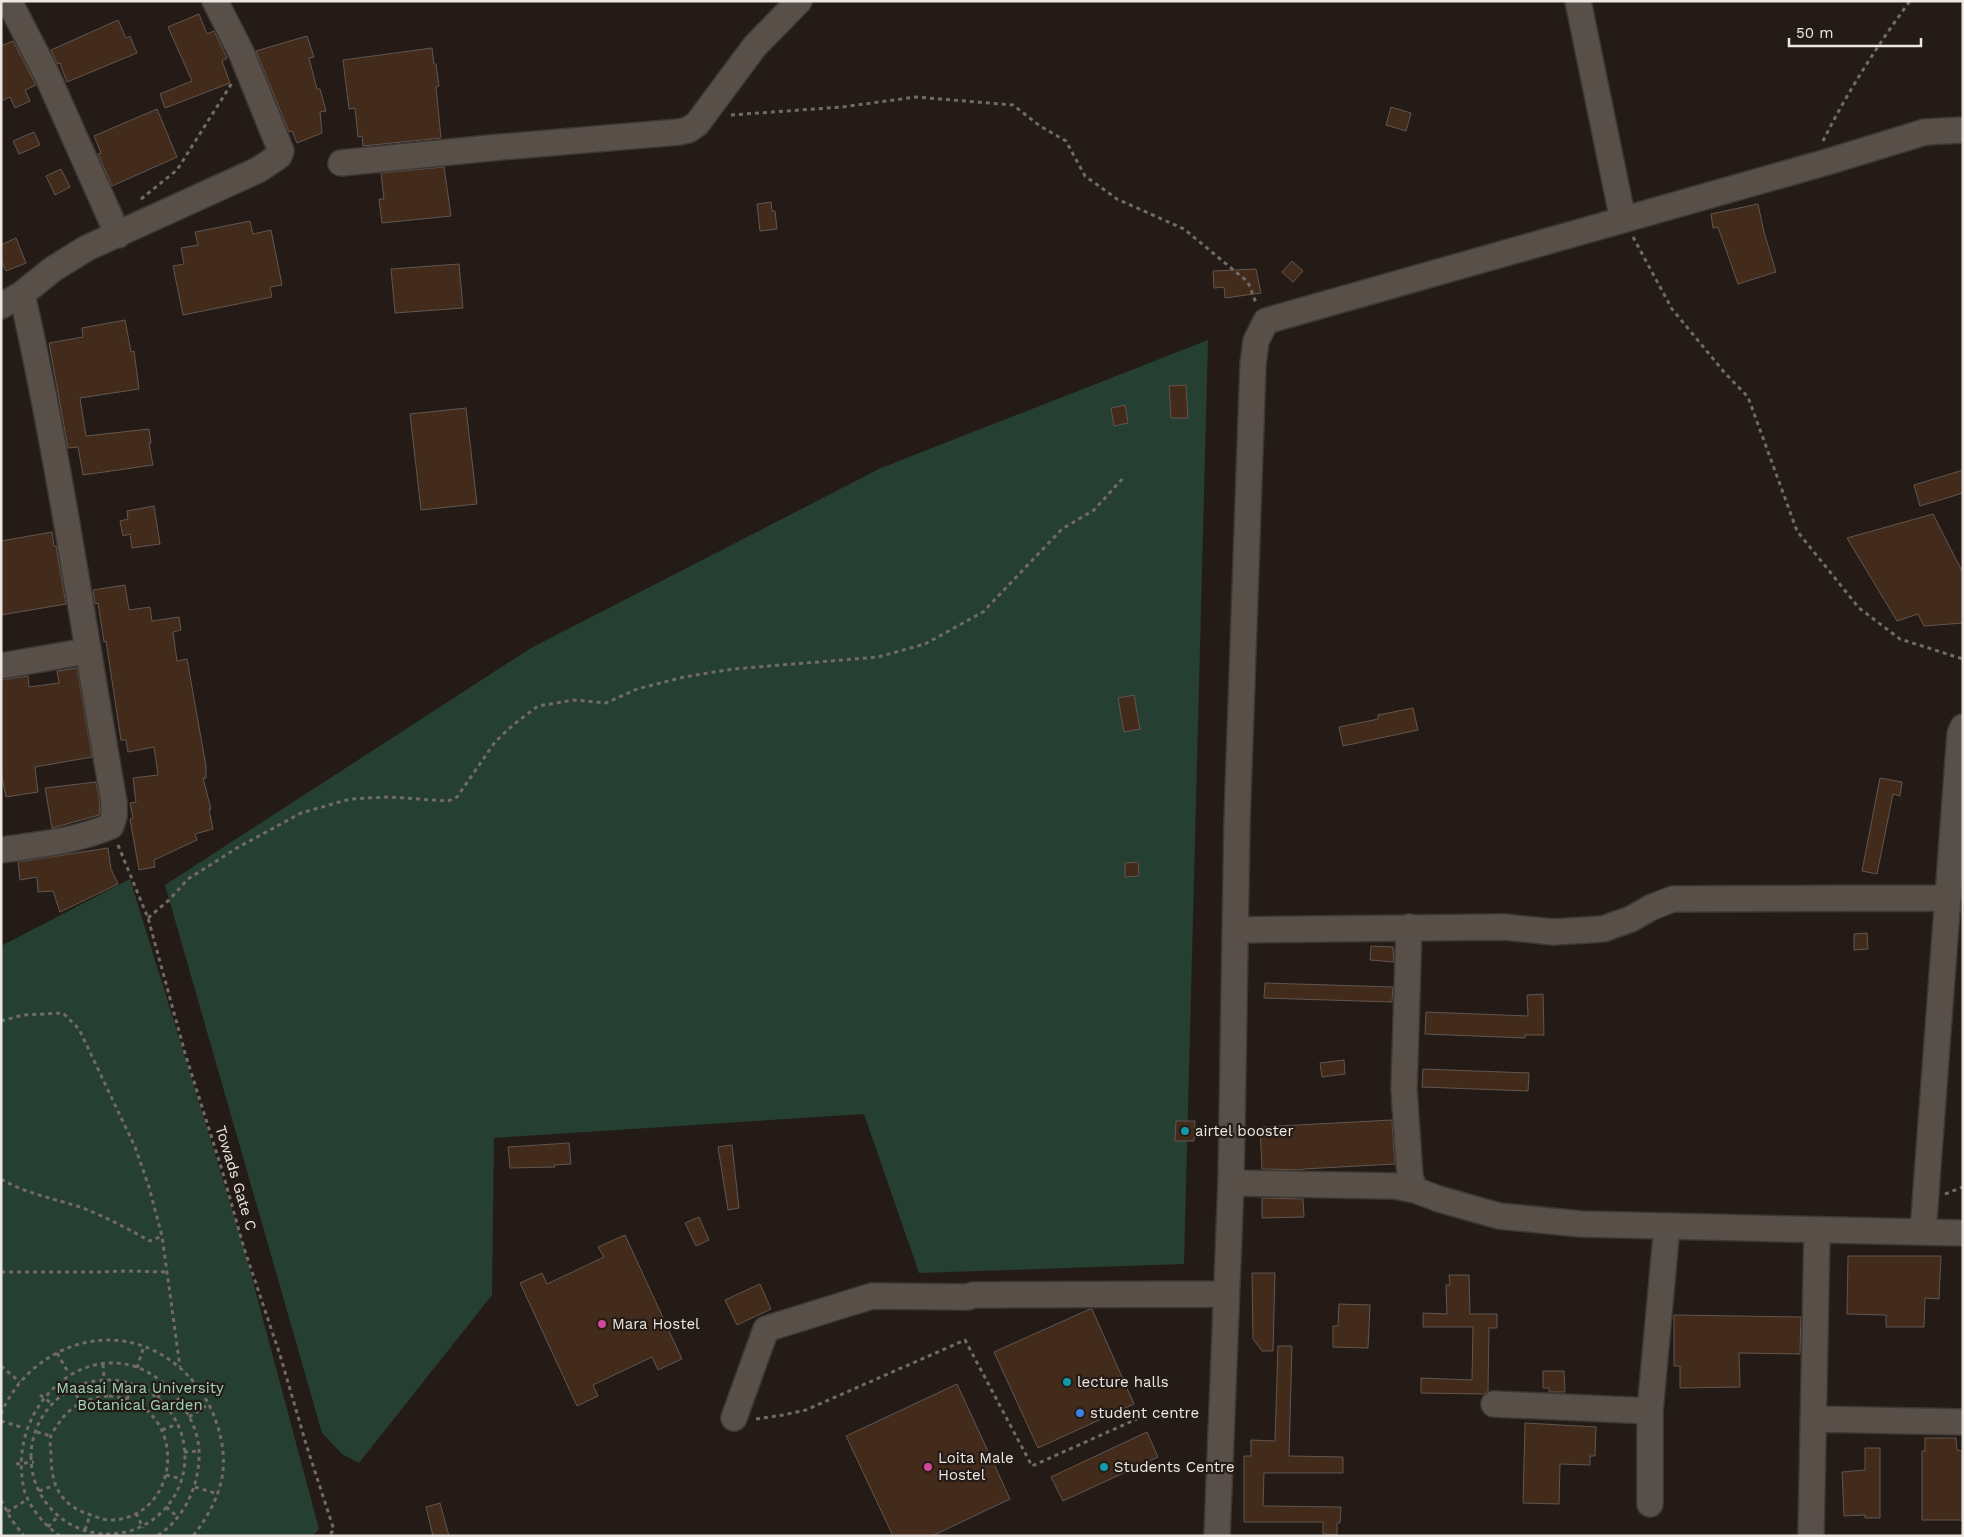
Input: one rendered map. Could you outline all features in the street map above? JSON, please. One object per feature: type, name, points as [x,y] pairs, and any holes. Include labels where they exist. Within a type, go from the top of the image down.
[{"type":"street","points":[[9,1],[47,75],[118,235]]},
{"type":"street","points":[[1,850],[64,841],[97,832],[111,826],[114,816],[114,802],[46,407],[12,300],[52,269],[87,248],[258,170],[279,156],[281,151],[241,52],[215,1]]},
{"type":"street","points":[[341,163],[688,130],[697,124],[755,46],[800,1]]},
{"type":"street","points":[[1578,1],[1623,220]]},
{"type":"street","points":[[1217,1536],[1231,1183],[1238,782],[1253,364],[1256,341],[1266,321],[1925,132],[1963,130]]},
{"type":"street","points":[[1,666],[87,651]]},
{"type":"street","points":[[1923,1232],[1960,734],[1963,727]]},
{"type":"street","points":[[1235,930],[1504,927],[1553,932],[1603,928],[1631,919],[1652,907],[1681,899],[1948,898]]},
{"type":"street","points":[[1409,927],[1404,1089],[1410,1177],[1415,1190]]},
{"type":"street","points":[[1231,1183],[1394,1186],[1415,1190],[1439,1199],[1499,1216],[1581,1224],[1963,1233]]},
{"type":"street","points":[[1650,1504],[1650,1411],[1667,1226]]},
{"type":"street","points":[[1811,1536],[1817,1230]]},
{"type":"street","points":[[734,1418],[766,1329],[872,1296],[968,1297],[984,1295],[1226,1294]]},
{"type":"street","points":[[1494,1404],[1650,1411]]},
{"type":"street","points":[[1814,1419],[1963,1422]]},
{"type":"path","points":[[1811,166],[1837,112],[1890,28],[1910,1]]},
{"type":"path","points":[[140,199],[177,170],[233,82],[241,52]]},
{"type":"path","points":[[730,115],[842,107],[916,97],[1013,105],[1040,126],[1066,141],[1085,176],[1118,199],[1184,229],[1226,264],[1250,285],[1253,298],[1266,321]]},
{"type":"path","points":[[1623,220],[1672,309],[1724,372],[1748,397],[1797,531],[1810,549],[1859,608],[1900,639],[1963,659]]},
{"type":"path","points":[[148,918],[169,900],[188,879],[237,848],[301,813],[350,799],[388,797],[448,801],[457,797],[496,742],[513,725],[538,706],[574,700],[606,703],[637,689],[684,677],[733,669],[878,656],[925,644],[983,612],[1062,529],[1094,510],[1124,477]]},
{"type":"path","name":"Towads Gate C","points":[[111,826],[130,879],[148,918],[185,1054],[222,1170],[244,1248],[280,1355],[334,1530],[328,1536]]},
{"type":"path","points":[[1,1021],[23,1015],[63,1013],[79,1029],[135,1147],[149,1187],[162,1236],[180,1367]]},
{"type":"path","points":[[1,1180],[19,1190],[78,1207],[150,1241],[162,1236]]},
{"type":"path","points":[[1,1272],[167,1272]]},
{"type":"path","points":[[734,1418],[757,1419],[806,1410],[964,1340],[1032,1466],[1139,1418]]},
{"type":"path","points":[[1,1414],[20,1382],[36,1366],[57,1353],[79,1344],[116,1341],[144,1346],[162,1354],[180,1367],[201,1391],[209,1404],[219,1428],[223,1452],[223,1470],[218,1494],[193,1536]]},
{"type":"path","points":[[137,1368],[144,1346]]},
{"type":"path","points":[[57,1353],[68,1372]]},
{"type":"path","points":[[103,1364],[104,1378]]},
{"type":"path","points":[[57,1380],[68,1372],[83,1367],[122,1364],[137,1368],[168,1388],[181,1403],[197,1436],[199,1468],[195,1486],[178,1517],[157,1536]]},
{"type":"path","points":[[1,1366],[20,1382]]},
{"type":"path","points":[[104,1378],[133,1384],[157,1398],[175,1418],[184,1452],[182,1480],[166,1507],[143,1528],[114,1535],[86,1530],[59,1515],[46,1503],[39,1491],[33,1451],[37,1432],[51,1403],[73,1387],[88,1381],[104,1378]]},
{"type":"path","points":[[127,1399],[133,1384]]},
{"type":"path","points":[[73,1387],[80,1403]]},
{"type":"path","points":[[157,1398],[168,1388]]},
{"type":"path","points":[[46,1389],[39,1397],[51,1403]]},
{"type":"path","points":[[104,1396],[127,1399],[148,1409],[162,1430],[168,1452],[166,1475],[155,1497],[136,1513],[112,1520],[90,1515],[72,1507],[55,1485],[51,1467],[51,1436],[71,1408],[80,1403],[104,1396]]},
{"type":"path","points":[[189,1417],[209,1404]]},
{"type":"path","points":[[1,1421],[21,1427],[24,1421]]},
{"type":"path","points":[[162,1430],[177,1424]]},
{"type":"path","points":[[37,1432],[51,1436]]},
{"type":"path","points":[[184,1452],[199,1451]]},
{"type":"path","points":[[16,1456],[17,1469]]},
{"type":"path","points":[[16,1464],[34,1462]]},
{"type":"path","points":[[18,1474],[28,1499],[48,1527],[60,1536]]},
{"type":"path","points":[[166,1475],[182,1480]]},
{"type":"path","points":[[39,1491],[55,1485]]},
{"type":"path","points":[[195,1486],[218,1494]]},
{"type":"path","points":[[7,1512],[28,1499]]},
{"type":"path","points":[[1,1500],[24,1536]]},
{"type":"path","points":[[166,1507],[178,1517]]},
{"type":"path","points":[[136,1513],[143,1528]]},
{"type":"path","points":[[48,1527],[59,1515]]},
{"type":"path","points":[[86,1530],[90,1515]]},
{"type":"green space","points":[[1208,340],[1184,1264],[919,1273],[864,1114],[494,1138],[492,1295],[359,1463],[342,1454],[322,1433],[165,885],[531,648],[881,468]]},
{"type":"green space","name":"Maasai Mara University Botanical Garden","points":[[130,879],[244,1248],[319,1529],[312,1536],[1,1536],[1,946]]},
{"type":"building","points":[[199,14],[207,34],[214,31],[227,58],[222,61],[230,83],[165,108],[160,94],[192,81],[168,27]]},
{"type":"building","points":[[118,20],[126,38],[130,36],[137,53],[67,82],[60,63],[57,64],[51,50]]},
{"type":"building","points":[[307,36],[314,57],[309,58],[317,89],[320,89],[326,111],[320,112],[322,133],[297,143],[292,131],[289,132],[256,51]]},
{"type":"building","points":[[13,41],[36,85],[25,90],[30,101],[15,108],[10,97],[1,101],[1,46]]},
{"type":"building","points":[[432,48],[439,86],[436,87],[441,138],[363,146],[362,136],[358,137],[355,108],[349,109],[343,60]]},
{"type":"building","points":[[1391,107],[1411,113],[1406,131],[1386,125]]},
{"type":"building","points":[[157,109],[177,157],[112,186],[98,154],[101,153],[94,136]]},
{"type":"building","points":[[34,132],[40,145],[19,154],[13,141]]},
{"type":"building","points":[[444,167],[451,216],[382,223],[379,199],[384,199],[381,173]]},
{"type":"building","points":[[61,169],[70,187],[55,195],[46,176]]},
{"type":"building","points":[[771,202],[772,211],[775,211],[777,229],[760,231],[757,204]]},
{"type":"building","points":[[1758,204],[1776,272],[1738,284],[1718,227],[1713,228],[1711,214]]},
{"type":"building","points":[[250,221],[253,234],[271,230],[282,285],[270,287],[272,297],[183,315],[173,266],[184,264],[181,248],[198,245],[195,232]]},
{"type":"building","points":[[16,238],[26,263],[6,271],[1,260],[1,245]]},
{"type":"building","points":[[1292,261],[1303,271],[1293,282],[1282,272]]},
{"type":"building","points":[[459,264],[463,308],[395,313],[391,269]]},
{"type":"building","points":[[1256,269],[1261,293],[1225,298],[1224,287],[1214,288],[1213,271]]},
{"type":"building","points":[[125,320],[131,352],[134,351],[139,389],[80,398],[86,436],[149,429],[151,443],[149,443],[153,465],[83,475],[78,447],[68,448],[49,343],[83,337],[82,328]]},
{"type":"building","points":[[1186,385],[1188,418],[1171,418],[1169,386]]},
{"type":"building","points":[[1125,405],[1128,423],[1114,426],[1111,408]]},
{"type":"building","points":[[466,408],[477,504],[421,510],[410,414]]},
{"type":"building","points":[[1963,470],[1963,493],[1920,506],[1914,485]]},
{"type":"building","points":[[154,506],[160,544],[132,548],[130,534],[123,536],[120,521],[128,519],[127,511]]},
{"type":"building","points":[[1933,514],[1963,573],[1963,623],[1924,626],[1918,614],[1897,621],[1847,538]]},
{"type":"building","points":[[52,532],[66,604],[1,615],[1,541]]},
{"type":"building","points":[[125,585],[129,610],[150,607],[152,621],[179,617],[181,630],[173,632],[177,661],[187,659],[206,766],[206,778],[203,778],[211,809],[209,809],[213,829],[195,834],[197,840],[154,860],[155,867],[139,870],[130,819],[133,818],[130,803],[136,802],[133,778],[158,775],[154,747],[128,752],[126,740],[121,740],[106,641],[104,642],[98,603],[95,604],[93,590]]},
{"type":"building","points":[[77,668],[92,757],[35,767],[38,792],[6,797],[1,772],[1,680],[28,676],[29,687],[59,683],[57,671]]},
{"type":"building","points":[[1134,695],[1140,729],[1124,732],[1118,698]]},
{"type":"building","points":[[1413,708],[1418,730],[1343,746],[1339,727],[1378,719],[1378,715]]},
{"type":"building","points":[[1880,778],[1902,782],[1900,796],[1893,794],[1877,874],[1862,871]]},
{"type":"building","points":[[96,782],[100,803],[99,815],[52,828],[45,788]]},
{"type":"building","points":[[108,848],[111,869],[118,884],[60,912],[53,891],[38,892],[37,877],[20,880],[18,862]]},
{"type":"building","points":[[1138,862],[1139,876],[1125,877],[1125,863]]},
{"type":"building","points":[[1867,933],[1868,949],[1854,950],[1854,934]]},
{"type":"building","points":[[1371,946],[1393,947],[1394,962],[1370,960]]},
{"type":"building","points":[[1265,983],[1393,987],[1392,1002],[1264,998]]},
{"type":"building","points":[[1543,994],[1544,1035],[1525,1035],[1525,1038],[1425,1034],[1426,1012],[1528,1016],[1527,995]]},
{"type":"building","points":[[1344,1060],[1345,1074],[1322,1077],[1320,1063]]},
{"type":"building","points":[[1423,1069],[1529,1073],[1528,1091],[1422,1087]]},
{"type":"building","points":[[1392,1120],[1395,1164],[1303,1170],[1262,1169],[1260,1127]]},
{"type":"building","name":"airtel booster","points":[[1176,1121],[1195,1121],[1194,1141],[1175,1141]]},
{"type":"building","points":[[569,1143],[571,1164],[554,1165],[555,1167],[510,1168],[508,1147]]},
{"type":"building","points":[[732,1145],[739,1208],[728,1210],[718,1147]]},
{"type":"building","points":[[1262,1198],[1303,1199],[1304,1217],[1262,1218]]},
{"type":"building","points":[[699,1217],[709,1240],[696,1246],[685,1223]]},
{"type":"building","name":"Mara Hostel","points":[[625,1235],[682,1359],[658,1370],[652,1357],[593,1385],[598,1396],[577,1406],[520,1283],[542,1273],[547,1284],[604,1257],[598,1247]]},
{"type":"building","points":[[1848,1256],[1941,1256],[1939,1299],[1925,1298],[1924,1327],[1886,1327],[1886,1315],[1847,1314]]},
{"type":"building","points":[[1252,1273],[1275,1273],[1273,1351],[1262,1351],[1253,1339]]},
{"type":"building","points":[[1449,1275],[1469,1275],[1470,1314],[1497,1314],[1497,1328],[1489,1328],[1488,1391],[1484,1394],[1421,1393],[1421,1378],[1472,1380],[1473,1327],[1423,1327],[1423,1313],[1447,1314],[1446,1285],[1450,1285]]},
{"type":"building","points":[[760,1284],[771,1309],[737,1325],[725,1300]]},
{"type":"building","points":[[1339,1304],[1370,1305],[1368,1348],[1333,1347],[1333,1326],[1338,1326]]},
{"type":"building","points":[[1092,1309],[1134,1404],[1038,1448],[994,1352]]},
{"type":"building","points":[[1674,1315],[1801,1317],[1800,1354],[1739,1353],[1740,1387],[1680,1388],[1680,1366],[1674,1366]]},
{"type":"building","points":[[1278,1346],[1292,1346],[1289,1456],[1343,1457],[1343,1473],[1264,1473],[1263,1506],[1341,1507],[1340,1523],[1337,1523],[1337,1535],[1323,1534],[1323,1522],[1244,1522],[1244,1456],[1251,1456],[1251,1440],[1275,1441]]},
{"type":"building","points":[[1543,1371],[1564,1371],[1565,1392],[1549,1392],[1549,1388],[1543,1388]]},
{"type":"building","name":"Loita Male Hostel","points":[[957,1384],[1010,1499],[932,1536],[893,1536],[846,1436]]},
{"type":"building","points":[[1525,1423],[1596,1427],[1595,1456],[1590,1456],[1590,1465],[1560,1464],[1559,1504],[1523,1503]]},
{"type":"building","name":"Students Centre","points":[[1147,1432],[1158,1457],[1063,1501],[1051,1477]]},
{"type":"building","points":[[1925,1438],[1956,1438],[1957,1450],[1962,1451],[1962,1520],[1922,1520],[1922,1451],[1925,1451]]},
{"type":"building","points":[[1865,1448],[1880,1448],[1880,1518],[1865,1518],[1865,1515],[1844,1516],[1842,1472],[1865,1470]]},
{"type":"building","points":[[440,1503],[449,1536],[433,1536],[426,1507]]},
{"type":"place","name":"airtel booster","points":[[1185,1131]]},
{"type":"place","name":"Mara Hostel","points":[[602,1324]]},
{"type":"place","name":"lecture halls","points":[[1067,1382]]},
{"type":"place","name":"student centre","points":[[1080,1413]]},
{"type":"place","name":"Loita Male Hostel","points":[[928,1467]]},
{"type":"place","name":"Students Centre","points":[[1104,1467]]}]
